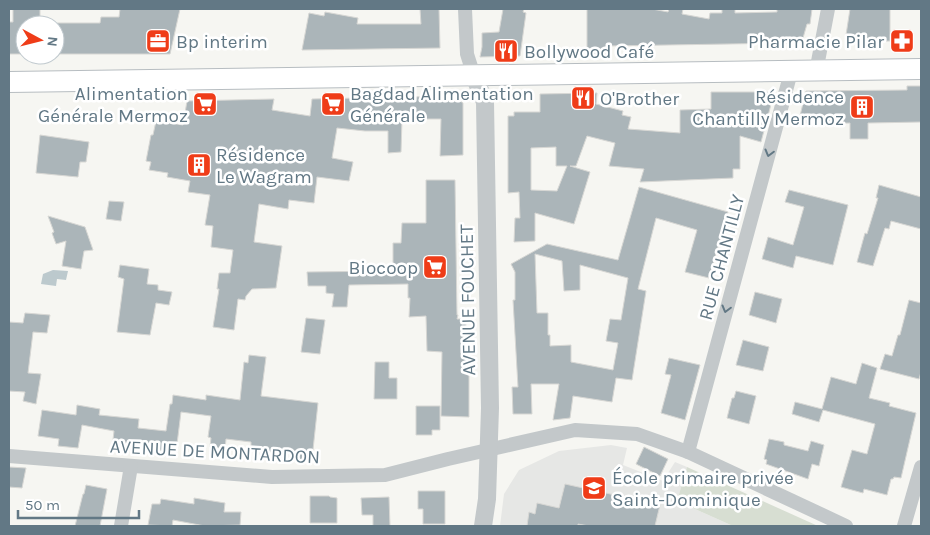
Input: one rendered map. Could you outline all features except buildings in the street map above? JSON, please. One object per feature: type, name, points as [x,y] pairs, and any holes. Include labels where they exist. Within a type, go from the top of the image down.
[{"type":"main road","points":[[9,82],[816,72],[921,69]]},
{"type":"street","points":[[465,9],[467,54],[474,76]]},
{"type":"street","points":[[816,72],[828,9]]},
{"type":"street","name":"RUE CHANTILLY","points":[[688,452],[791,72]]},
{"type":"street","name":"AVENUE FOUCHET","points":[[474,76],[485,102],[490,408],[487,499],[483,526]]},
{"type":"street","name":"AVENUE DE MONTARDON","points":[[9,456],[272,477],[385,475],[575,430],[637,434],[688,452],[846,526]]},
{"type":"street","points":[[121,526],[131,466]]},
{"type":"street","points":[[904,526],[921,467]]},
{"type":"shaded area","points":[[53,270],[68,271],[66,280],[57,279],[56,286],[41,284],[43,274]]},
{"type":"shaded area","name":"École primaire privée Saint-Dominique","points":[[611,445],[627,448],[623,465],[663,481],[675,462],[687,467],[677,501],[733,526],[500,526],[504,494],[519,470],[559,451]]},
{"type":"shaded area","points":[[687,467],[818,526],[733,526],[677,501]]},
{"type":"place","name":"Bp interim","points":[[158,41]]},
{"type":"place","name":"Pharmacie Pilar","points":[[902,41]]},
{"type":"place","name":"Bollywood Café","points":[[506,51]]},
{"type":"place","name":"O'Brother","points":[[583,98]]},
{"type":"place","name":"Alimentation Générale Mermoz","points":[[205,104]]},
{"type":"place","name":"Bagdad Alimentation Générale","points":[[333,104]]},
{"type":"place","name":"Résidence Chantilly Mermoz","points":[[862,107]]},
{"type":"place","name":"Résidence Le Wagram","points":[[199,165]]},
{"type":"place","name":"Biocoop","points":[[435,267]]},
{"type":"place","name":"École primaire privée Saint-Dominique","points":[[594,488]]}]
